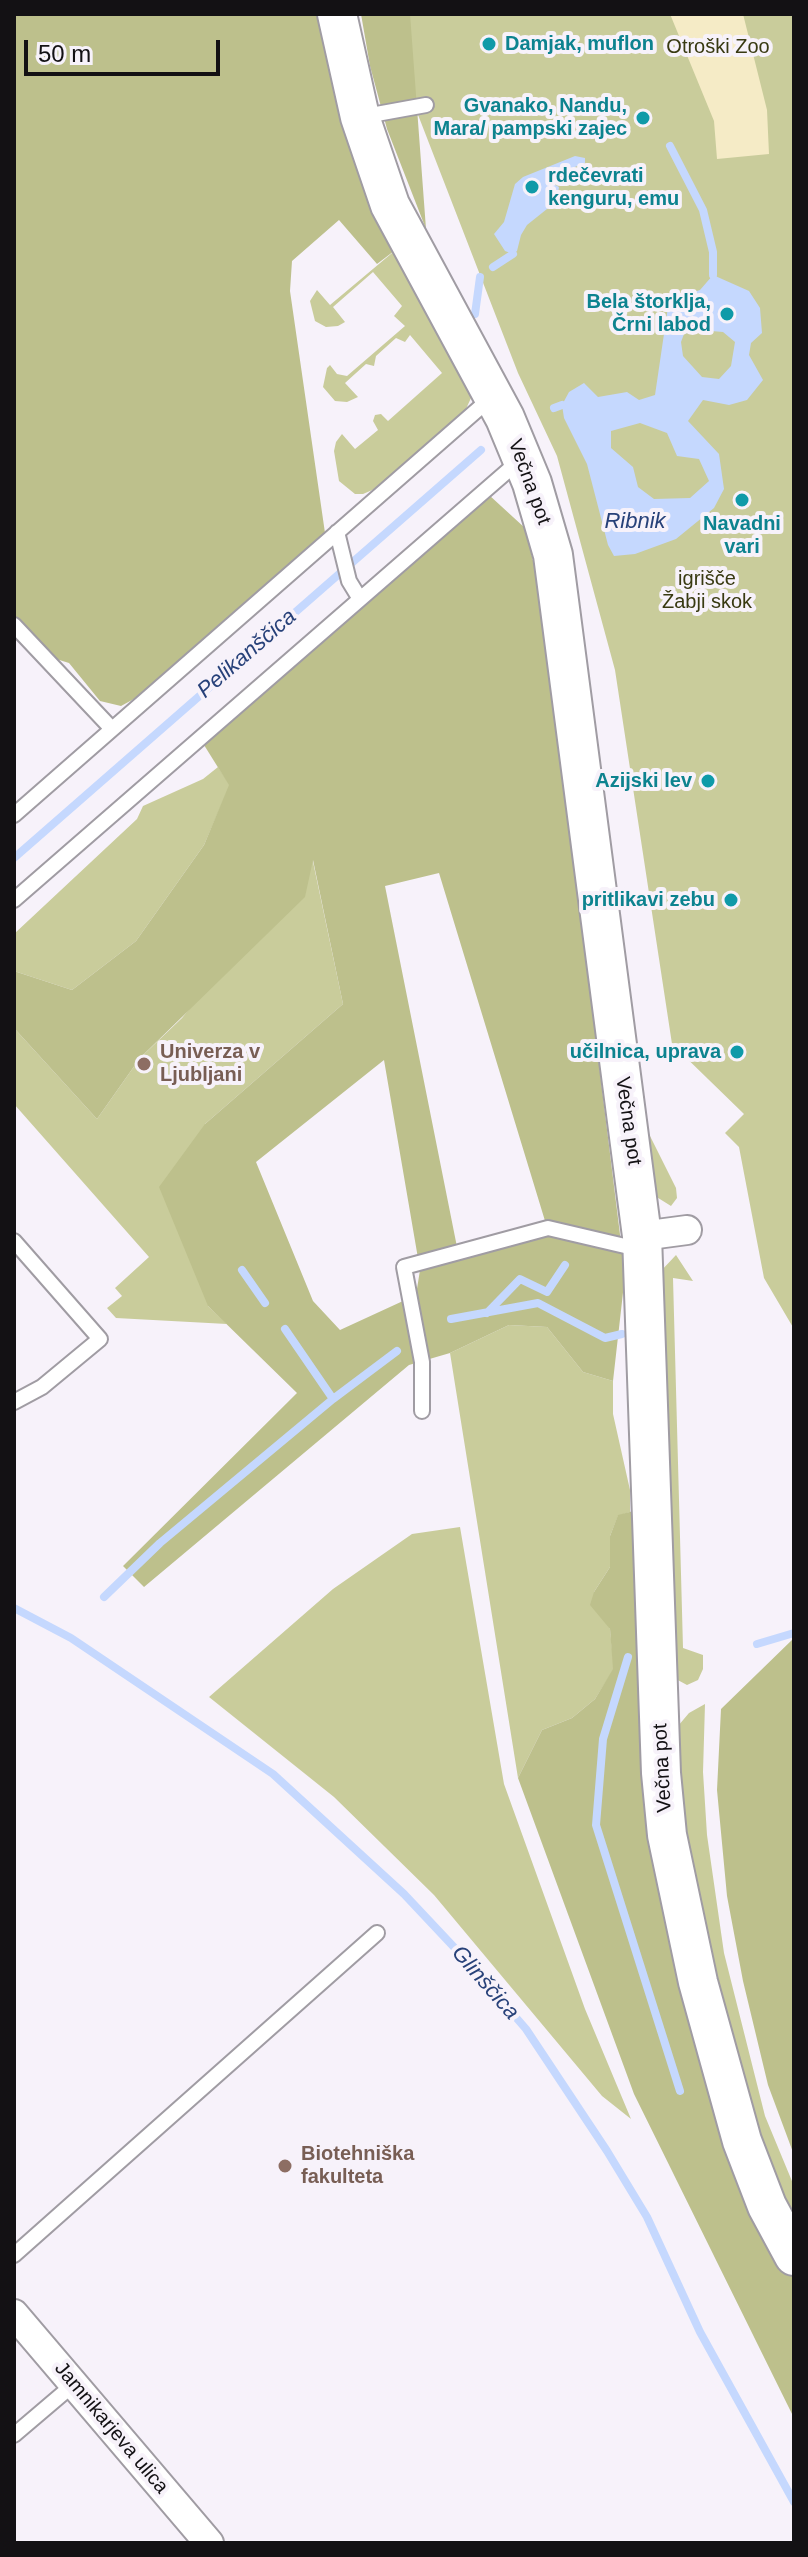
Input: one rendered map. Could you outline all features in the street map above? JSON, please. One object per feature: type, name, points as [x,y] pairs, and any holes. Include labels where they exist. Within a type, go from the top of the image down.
[{"type":"main road","name":"Večna pot","points":[[337,14],[360,117],[390,205],[494,395],[545,521],[557,576],[642,1243],[661,1773],[667,1835],[698,1982],[742,2141],[767,2206],[794,2256]]},
{"type":"street","points":[[642,1243],[687,1230]]},
{"type":"street","name":"Jamnikarjeva ulica","points":[[14,2314],[209,2543]]},
{"type":"lane","points":[[360,117],[426,105]]},
{"type":"lane","points":[[14,815],[337,536],[494,395]]},
{"type":"lane","points":[[14,900],[522,458]]},
{"type":"lane","points":[[337,536],[349,581],[360,599]]},
{"type":"lane","points":[[14,625],[112,729]]},
{"type":"lane","points":[[422,1411],[422,1362],[404,1267],[548,1228],[642,1243]]},
{"type":"lane","points":[[14,1241],[100,1339],[42,1387],[14,1402]]},
{"type":"lane","points":[[14,2255],[377,1933]]},
{"type":"lane","points":[[14,2435],[74,2384]]},
{"type":"green space","points":[[14,14],[323,14],[398,248],[377,264],[339,220],[292,261],[290,291],[325,533],[143,694],[121,706],[100,701],[69,663],[37,653],[14,622]]},
{"type":"green space","points":[[361,14],[410,14],[426,229],[387,129],[370,66]]},
{"type":"green space","name":"igrišče Žabji skok","points":[[392,14],[794,14],[794,1329],[764,1278],[739,1147],[725,1133],[744,1114],[672,1044],[615,670],[557,456],[518,373],[415,107]]},
{"type":"green space","points":[[398,248],[472,393],[465,411],[377,488],[355,494],[339,481],[334,451],[336,442],[342,434],[355,449],[378,430],[373,421],[375,415],[381,414],[388,421],[442,373],[410,335],[405,342],[396,338],[376,356],[374,366],[366,364],[345,383],[358,397],[347,402],[335,401],[323,387],[327,368],[330,365],[337,374],[347,376],[405,326],[394,316],[402,306],[373,272],[333,307],[345,322],[338,326],[326,327],[315,321],[310,301],[317,290],[330,305]]},
{"type":"green space","points":[[489,495],[525,528],[539,585],[547,644],[625,1275],[613,1381],[583,1372],[547,1327],[509,1325],[450,1353],[409,1365],[144,1587],[123,1566],[297,1393],[208,1306],[159,1187],[205,1124],[343,1004],[313,860],[305,897],[140,1058],[97,1119],[14,1028],[14,971],[72,990],[136,941],[204,845],[229,785],[204,745]],"holes":[[[439,873],[549,1234],[458,1252],[385,886]],[[384,1060],[420,1270],[416,1295],[340,1330],[313,1301],[256,1162]]]},
{"type":"green space","points":[[218,767],[230,785],[204,845],[136,941],[72,990],[14,971],[14,934],[137,819],[143,806],[203,779]]},
{"type":"green space","points":[[312,857],[343,1004],[205,1124],[208,1306],[227,1324],[116,1318],[107,1308],[122,1296],[115,1288],[149,1257],[14,1104],[14,1028],[97,1119],[140,1058],[182,1018]]},
{"type":"green space","points":[[646,1128],[676,1188],[677,1198],[671,1206],[655,1196]]},
{"type":"green space","points":[[676,1255],[693,1281],[673,1278],[683,1648],[703,1655],[703,1669],[698,1680],[687,1685],[674,1678],[660,1272]]},
{"type":"green space","points":[[509,1325],[547,1327],[583,1372],[613,1381],[613,1414],[630,1490],[630,1512],[618,1516],[610,1536],[610,1567],[594,1592],[610,1629],[614,1669],[595,1699],[572,1718],[542,1730],[518,1778],[450,1353]]},
{"type":"green space","points":[[641,1509],[648,1713],[763,2223],[794,2276],[794,2418],[634,2094],[518,1778],[542,1730],[572,1718],[595,1699],[613,1669],[610,1629],[590,1605],[594,1592],[610,1567],[610,1536],[618,1515]]},
{"type":"green space","points":[[460,1527],[504,1784],[585,2009],[631,2119],[602,2096],[434,1895],[334,1797],[209,1697],[333,1589],[412,1534]]},
{"type":"green space","points":[[794,1638],[794,2155],[768,2085],[743,1981],[727,1896],[717,1790],[721,1709]]},
{"type":"green space","points":[[705,1704],[703,1772],[707,1835],[724,1953],[765,2116],[794,2186],[794,2233],[776,2197],[685,1867],[678,1726],[689,1713]]},
{"type":"sand","name":"Otroški Zoo","points":[[670,14],[743,14],[767,110],[769,154],[717,159],[714,121]]},
{"type":"water","points":[[575,156],[585,158],[585,163],[557,174],[550,182],[559,187],[557,201],[527,225],[517,251],[513,254],[505,251],[494,234],[504,222],[515,184],[523,177]]},
{"type":"water","name":"Ribnik","points":[[713,275],[749,291],[760,308],[762,333],[751,343],[749,355],[763,380],[747,400],[729,405],[703,400],[688,421],[719,454],[724,489],[714,508],[676,539],[635,554],[614,556],[608,545],[587,464],[564,418],[562,405],[569,392],[584,383],[598,397],[627,392],[639,400],[655,395],[669,300],[700,290]],"holes":[[[700,330],[723,332],[735,342],[731,366],[719,379],[702,377],[683,356],[681,342],[684,334]],[[640,423],[667,433],[677,456],[699,459],[709,481],[690,498],[654,499],[638,487],[633,467],[611,448],[611,431]]]},
{"type":"waterway","points":[[670,146],[703,210],[713,252],[713,275]]},
{"type":"waterway","points":[[493,267],[513,254]]},
{"type":"waterway","points":[[475,314],[480,277]]},
{"type":"waterway","name":"Pelikanščica","points":[[554,408],[562,405]]},
{"type":"waterway","name":"Pelikanščica","points":[[14,858],[481,450]]},
{"type":"waterway","points":[[487,1313],[520,1279],[547,1292],[565,1265]]},
{"type":"waterway","points":[[242,1270],[265,1303]]},
{"type":"waterway","points":[[451,1319],[538,1303],[605,1338],[622,1334]]},
{"type":"waterway","points":[[285,1329],[333,1399]]},
{"type":"waterway","points":[[104,1597],[160,1543],[333,1399],[397,1351]]},
{"type":"waterway","name":"Glinščica","points":[[14,1608],[71,1638],[273,1774],[404,1894],[467,1961],[526,2029],[647,2217],[700,2332],[794,2502]]},
{"type":"waterway","points":[[757,1644],[794,1633]]},
{"type":"waterway","points":[[628,1657],[603,1739],[596,1825],[680,2091]]},
{"type":"place","name":"Damjak, muflon","points":[[489,44]]},
{"type":"place","name":"Gvanako, Nandu, Mara/ pampski zajec","points":[[643,118]]},
{"type":"place","name":"rdečevrati kenguru, emu","points":[[532,187]]},
{"type":"place","name":"Bela štorklja, Črni labod","points":[[727,314]]},
{"type":"place","name":"Navadni vari","points":[[742,500]]},
{"type":"place","name":"Azijski lev","points":[[708,781]]},
{"type":"place","name":"pritlikavi zebu","points":[[731,900]]},
{"type":"place","name":"učilnica, uprava","points":[[737,1052]]},
{"type":"place","name":"Univerza v Ljubljani","points":[[144,1064]]},
{"type":"place","name":"Biotehniška fakulteta","points":[[285,2166]]}]
